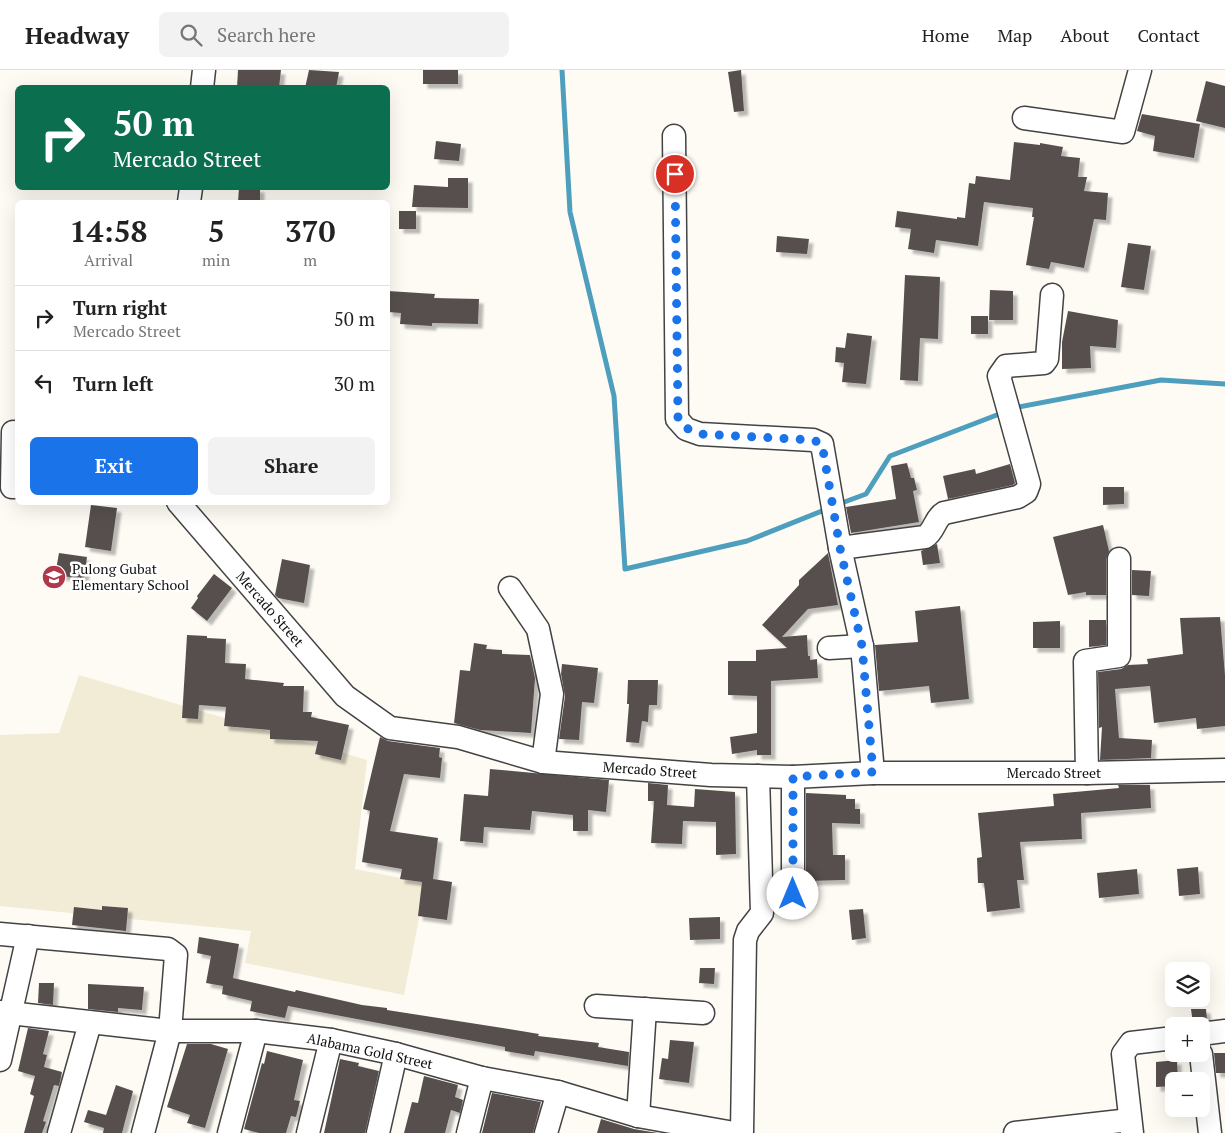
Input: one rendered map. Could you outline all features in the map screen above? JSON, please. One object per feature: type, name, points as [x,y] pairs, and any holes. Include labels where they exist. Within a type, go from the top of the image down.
[{"type":"street","points":[[202,85],[204,70]]},
{"type":"street","points":[[1024,118],[1124,132],[1140,70]]},
{"type":"street","points":[[674,136],[678,419],[686,428],[700,434],[813,440],[822,444],[840,548],[862,646],[873,772]]},
{"type":"street","points":[[840,548],[925,537],[932,532],[938,517],[944,513],[1018,497],[1026,492],[1029,484],[999,376],[1006,366],[1044,363],[1047,360],[1052,295]]},
{"type":"street","points":[[10,432],[12,486],[15,486]]},
{"type":"street","name":"Mercado Street","points":[[183,505],[345,696],[390,728],[458,737],[544,762],[711,775],[793,777],[873,772],[1087,773],[1225,770]]},
{"type":"street","points":[[1087,773],[1085,661],[1119,656],[1119,559]]},
{"type":"street","points":[[510,588],[538,629],[552,694],[544,762]]},
{"type":"street","points":[[829,648],[862,646]]},
{"type":"street","points":[[742,1133],[745,940],[748,931],[762,913],[758,776]]},
{"type":"street","points":[[793,777],[793,894]]},
{"type":"street","points":[[0,934],[168,949],[176,955],[170,1031],[143,1133]]},
{"type":"street","points":[[0,1060],[6,1013],[28,936]]},
{"type":"street","points":[[596,1006],[703,1013]]},
{"type":"street","points":[[638,1116],[645,1010]]},
{"type":"street","name":"Alabama Gold Street","points":[[6,1013],[170,1031],[256,1031],[331,1040],[396,1054],[482,1078],[558,1092],[638,1116],[734,1133]]},
{"type":"street","points":[[59,1133],[90,1023]]},
{"type":"street","points":[[229,1133],[256,1031]]},
{"type":"street","points":[[1210,1033],[1225,1031]]},
{"type":"street","points":[[1015,1133],[1131,1126],[1123,1054],[1131,1043],[1165,1039]]},
{"type":"street","points":[[308,1133],[331,1040]]},
{"type":"street","points":[[378,1133],[396,1054]]},
{"type":"street","points":[[1202,1062],[1210,1133]]},
{"type":"street","points":[[468,1133],[482,1078]]},
{"type":"street","points":[[546,1133],[558,1092]]},
{"type":"shaded area","points":[[79,675],[367,760],[355,869],[426,883],[404,995],[245,963],[251,931],[0,906],[0,735],[59,733]]},
{"type":"building","points":[[238,70],[281,70],[279,85],[237,85]]},
{"type":"building","points":[[309,70],[339,72],[337,85],[306,85]]},
{"type":"building","points":[[423,70],[458,70],[458,84],[423,84]]},
{"type":"building","points":[[741,70],[744,111],[734,112],[728,72]]},
{"type":"building","points":[[1206,81],[1225,86],[1225,128],[1196,121]]},
{"type":"building","points":[[1142,114],[1200,124],[1194,158],[1153,151],[1155,136],[1137,131]]},
{"type":"building","points":[[436,141],[461,144],[459,161],[434,159]]},
{"type":"building","points":[[1014,142],[1040,145],[1040,143],[1063,147],[1061,156],[1080,158],[1078,177],[1087,177],[1084,191],[1108,193],[1106,220],[1094,219],[1084,268],[1051,262],[1049,269],[1026,265],[1034,217],[1032,217],[1033,208],[984,202],[978,246],[936,240],[934,253],[908,249],[911,229],[895,227],[897,211],[957,219],[957,217],[965,218],[969,183],[975,184],[976,176],[1010,180]]},
{"type":"building","points":[[448,178],[468,178],[468,208],[412,207],[414,185],[448,187]]},
{"type":"building","points":[[239,190],[260,190],[260,200],[238,200]]},
{"type":"building","points":[[399,211],[416,211],[416,229],[399,229]]},
{"type":"building","points":[[777,236],[809,239],[807,254],[776,252]]},
{"type":"building","points":[[1128,243],[1151,246],[1144,290],[1121,287]]},
{"type":"building","points":[[905,275],[940,277],[938,339],[920,338],[918,381],[900,380]]},
{"type":"building","points":[[990,290],[1013,291],[1013,320],[989,320]]},
{"type":"building","points":[[390,291],[435,294],[434,298],[479,299],[478,324],[432,323],[432,326],[400,324],[401,313],[390,312]]},
{"type":"building","points":[[1068,311],[1118,320],[1116,348],[1090,346],[1091,368],[1062,369],[1062,342]]},
{"type":"building","points":[[971,316],[988,316],[988,334],[971,334]]},
{"type":"building","points":[[847,333],[872,336],[866,384],[842,382],[844,363],[835,362],[836,347],[845,348]]},
{"type":"building","points":[[907,463],[917,490],[913,491],[919,522],[851,533],[846,507],[896,499],[891,466]]},
{"type":"building","points":[[1010,464],[1015,483],[1013,485],[948,499],[943,476],[975,469],[976,474]]},
{"type":"building","points":[[1103,487],[1124,487],[1124,504],[1103,505]]},
{"type":"building","points":[[91,505],[117,508],[111,551],[85,547]]},
{"type":"building","points":[[1103,525],[1109,551],[1106,559],[1106,595],[1086,595],[1086,592],[1068,595],[1053,537]]},
{"type":"building","points":[[937,544],[940,563],[923,565],[921,551]]},
{"type":"building","points":[[59,553],[87,557],[84,579],[55,575]]},
{"type":"building","points":[[828,553],[838,605],[808,609],[782,637],[807,635],[808,656],[810,656],[810,660],[817,659],[818,678],[771,681],[771,755],[757,755],[757,750],[732,754],[730,737],[757,733],[757,696],[728,695],[728,661],[756,661],[756,650],[787,648],[762,625],[799,585],[799,580]]},
{"type":"building","points":[[282,559],[310,565],[304,603],[278,598],[275,595]]},
{"type":"building","points":[[1132,570],[1151,571],[1149,596],[1132,595]]},
{"type":"building","points":[[214,574],[232,588],[207,621],[191,608],[198,598],[197,596]]},
{"type":"building","points":[[960,606],[969,699],[931,703],[929,686],[879,691],[875,645],[918,642],[915,611]]},
{"type":"building","points":[[1220,617],[1225,675],[1225,726],[1197,729],[1196,718],[1154,723],[1150,686],[1115,689],[1119,738],[1152,740],[1151,758],[1100,760],[1102,727],[1099,728],[1098,672],[1121,669],[1128,665],[1148,664],[1147,659],[1183,654],[1180,618]]},
{"type":"building","points":[[1089,620],[1106,620],[1106,645],[1089,647]]},
{"type":"building","points":[[1060,621],[1060,648],[1033,648],[1033,622]]},
{"type":"building","points":[[187,635],[226,639],[225,663],[246,664],[245,679],[284,683],[283,686],[304,686],[303,712],[312,712],[311,717],[349,725],[341,760],[315,754],[318,741],[270,739],[270,730],[224,726],[226,707],[199,705],[198,719],[182,718]]},
{"type":"building","points":[[474,643],[487,645],[486,649],[502,650],[502,654],[530,655],[535,678],[531,733],[480,730],[454,723],[460,670],[470,671]]},
{"type":"building","points":[[562,664],[598,668],[594,703],[582,702],[579,740],[559,739],[565,696],[561,674]]},
{"type":"building","points":[[628,680],[658,680],[657,705],[649,705],[648,722],[642,721],[639,743],[626,742],[629,704],[627,704]]},
{"type":"building","points":[[380,737],[388,741],[440,748],[439,757],[442,758],[440,778],[404,774],[390,831],[438,838],[433,879],[452,882],[447,920],[418,916],[422,882],[400,879],[402,869],[362,862],[370,811],[363,809]]},
{"type":"building","points":[[490,769],[609,780],[606,812],[588,810],[588,831],[573,831],[573,815],[532,811],[530,830],[484,827],[483,843],[460,841],[464,794],[488,796]]},
{"type":"building","points":[[648,783],[668,785],[667,805],[694,807],[695,789],[735,792],[736,854],[716,855],[716,822],[683,821],[682,844],[651,843],[654,801],[648,801]]},
{"type":"building","points":[[1118,785],[1150,785],[1151,808],[1081,813],[1082,839],[1020,842],[1024,880],[1017,880],[1020,908],[987,912],[984,883],[978,883],[977,858],[982,857],[978,813],[1054,806],[1053,794],[1119,788]]},
{"type":"building","points":[[806,793],[846,795],[846,799],[855,799],[855,809],[860,809],[860,824],[832,823],[833,855],[845,855],[845,880],[806,881]]},
{"type":"building","points":[[1198,867],[1200,894],[1179,896],[1177,869]]},
{"type":"building","points":[[1137,869],[1139,894],[1099,898],[1097,873]]},
{"type":"building","points":[[102,906],[128,908],[126,931],[72,925],[74,907],[102,910]]},
{"type":"building","points":[[863,909],[866,938],[852,940],[849,910]]},
{"type":"building","points":[[720,917],[720,939],[690,940],[689,918]]},
{"type":"building","points":[[199,937],[239,944],[233,978],[295,992],[296,990],[362,1005],[387,1008],[387,1010],[539,1034],[538,1036],[599,1043],[598,1047],[629,1052],[628,1066],[535,1051],[534,1056],[505,1051],[505,1047],[288,1006],[285,1018],[250,1011],[252,1001],[222,994],[223,986],[206,983],[211,956],[197,953]]},
{"type":"building","points":[[700,968],[715,968],[714,984],[699,983]]},
{"type":"building","points":[[39,983],[54,983],[53,1005],[38,1003]]},
{"type":"building","points":[[88,984],[144,987],[142,1010],[118,1008],[118,1012],[88,1009]]},
{"type":"building","points":[[1191,1009],[1206,1009],[1207,1017],[1192,1017]]},
{"type":"building","points":[[28,1028],[49,1031],[43,1054],[47,1055],[44,1067],[62,1072],[59,1086],[54,1085],[43,1121],[46,1122],[42,1133],[24,1133],[34,1096],[30,1094],[35,1076],[18,1071]]},
{"type":"building","points":[[670,1040],[694,1042],[689,1083],[659,1079],[662,1058],[668,1059]]},
{"type":"building","points":[[187,1044],[211,1044],[228,1049],[205,1128],[187,1123],[190,1115],[167,1107]]},
{"type":"building","points":[[267,1051],[303,1060],[294,1100],[300,1101],[296,1117],[291,1116],[286,1133],[259,1133],[244,1129]]},
{"type":"building","points":[[1214,1053],[1225,1053],[1225,1073],[1216,1073]]},
{"type":"building","points":[[340,1059],[359,1063],[358,1066],[379,1071],[365,1133],[324,1133]]},
{"type":"building","points":[[1156,1062],[1177,1062],[1178,1072],[1165,1072],[1165,1086],[1156,1087]]},
{"type":"building","points":[[424,1076],[458,1085],[455,1097],[463,1100],[460,1113],[451,1110],[445,1133],[404,1133],[412,1102],[418,1103]]},
{"type":"building","points":[[116,1085],[133,1091],[122,1133],[103,1133],[104,1128],[84,1122],[88,1110],[106,1115]]},
{"type":"building","points":[[492,1093],[541,1102],[533,1133],[482,1133]]},
{"type":"building","points":[[601,1119],[634,1129],[658,1133],[597,1133]]},
{"type":"waterway","points":[[562,70],[570,212],[614,396],[625,569],[747,541],[827,509]]},
{"type":"waterway","points":[[1013,408],[1161,380],[1225,384]]},
{"type":"waterway","points":[[839,504],[866,494],[890,456],[1002,413]]},
{"type":"place","name":"Pulong Gubat Elementary School","points":[[54,577]]},
{"type":"route","points":[[675,174],[678,419],[686,428],[700,434],[813,440],[822,444],[840,548],[862,646],[873,772],[793,777],[793,894]]}]
